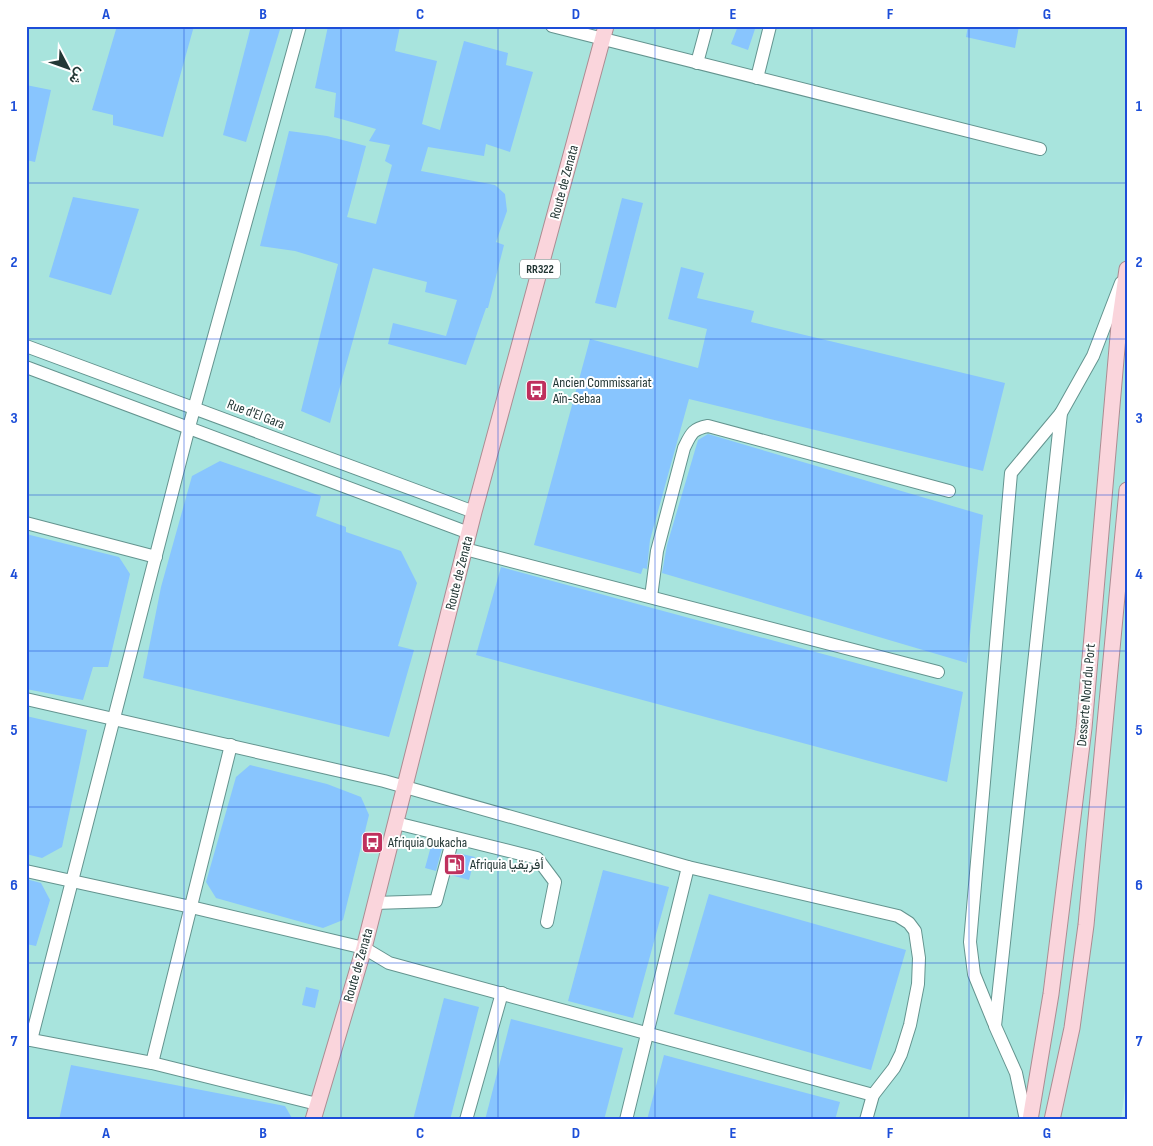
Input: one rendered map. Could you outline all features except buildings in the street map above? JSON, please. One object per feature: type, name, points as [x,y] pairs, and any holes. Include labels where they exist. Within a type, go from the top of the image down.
[{"type":"main road","name":"Route de Zenata","points":[[313,1120],[364,948],[474,512],[604,33]]},
{"type":"main road","name":"Desserte Nord du Port","points":[[1030,1120],[1051,994],[1084,728],[1119,325],[1127,269]]},
{"type":"main road","name":"Desserte Nord du Port","points":[[1052,1120],[1072,1028],[1086,926],[1127,490]]},
{"type":"street","points":[[300,26],[189,428],[115,718],[29,1039],[152,1063],[317,1104]]},
{"type":"street","points":[[552,26],[604,33],[697,64],[1040,148]]},
{"type":"street","points":[[697,64],[707,26]]},
{"type":"street","points":[[757,78],[770,26]]},
{"type":"street","points":[[1026,1120],[1016,1073],[974,974],[970,942],[1011,473],[1061,413],[1093,356],[1127,269]]},
{"type":"street","name":"Rue d'El Gara","points":[[26,346],[195,407],[474,512]]},
{"type":"street","points":[[26,367],[469,533]]},
{"type":"street","points":[[995,1026],[1061,413]]},
{"type":"street","points":[[651,597],[658,551],[684,448],[696,428],[708,426],[949,491]]},
{"type":"street","points":[[26,523],[156,557]]},
{"type":"street","points":[[465,549],[938,672]]},
{"type":"street","points":[[26,699],[115,718],[406,787],[688,867],[898,916],[909,922],[917,938],[919,958],[918,984],[910,1025],[901,1054],[894,1068],[873,1095],[866,1120]]},
{"type":"street","points":[[152,1063],[231,746]]},
{"type":"street","points":[[396,823],[537,858],[556,882],[548,922]]},
{"type":"street","points":[[375,903],[436,901],[453,838]]},
{"type":"street","points":[[626,1120],[646,1032],[688,867]]},
{"type":"street","points":[[26,871],[191,907],[364,948],[389,963],[873,1095]]},
{"type":"street","points":[[466,1120],[502,993]]},
{"type":"shaded area","points":[[26,26],[1127,26],[1127,1073],[1121,1120],[26,1120]]},
{"type":"place","name":"Ancien Commissariat Aïn-Sebaa","points":[[537,390]]},
{"type":"place","name":"Afriquia Oukacha","points":[[372,842]]},
{"type":"place","name":"Afriquia أفريقيا","points":[[454,864]]}]
